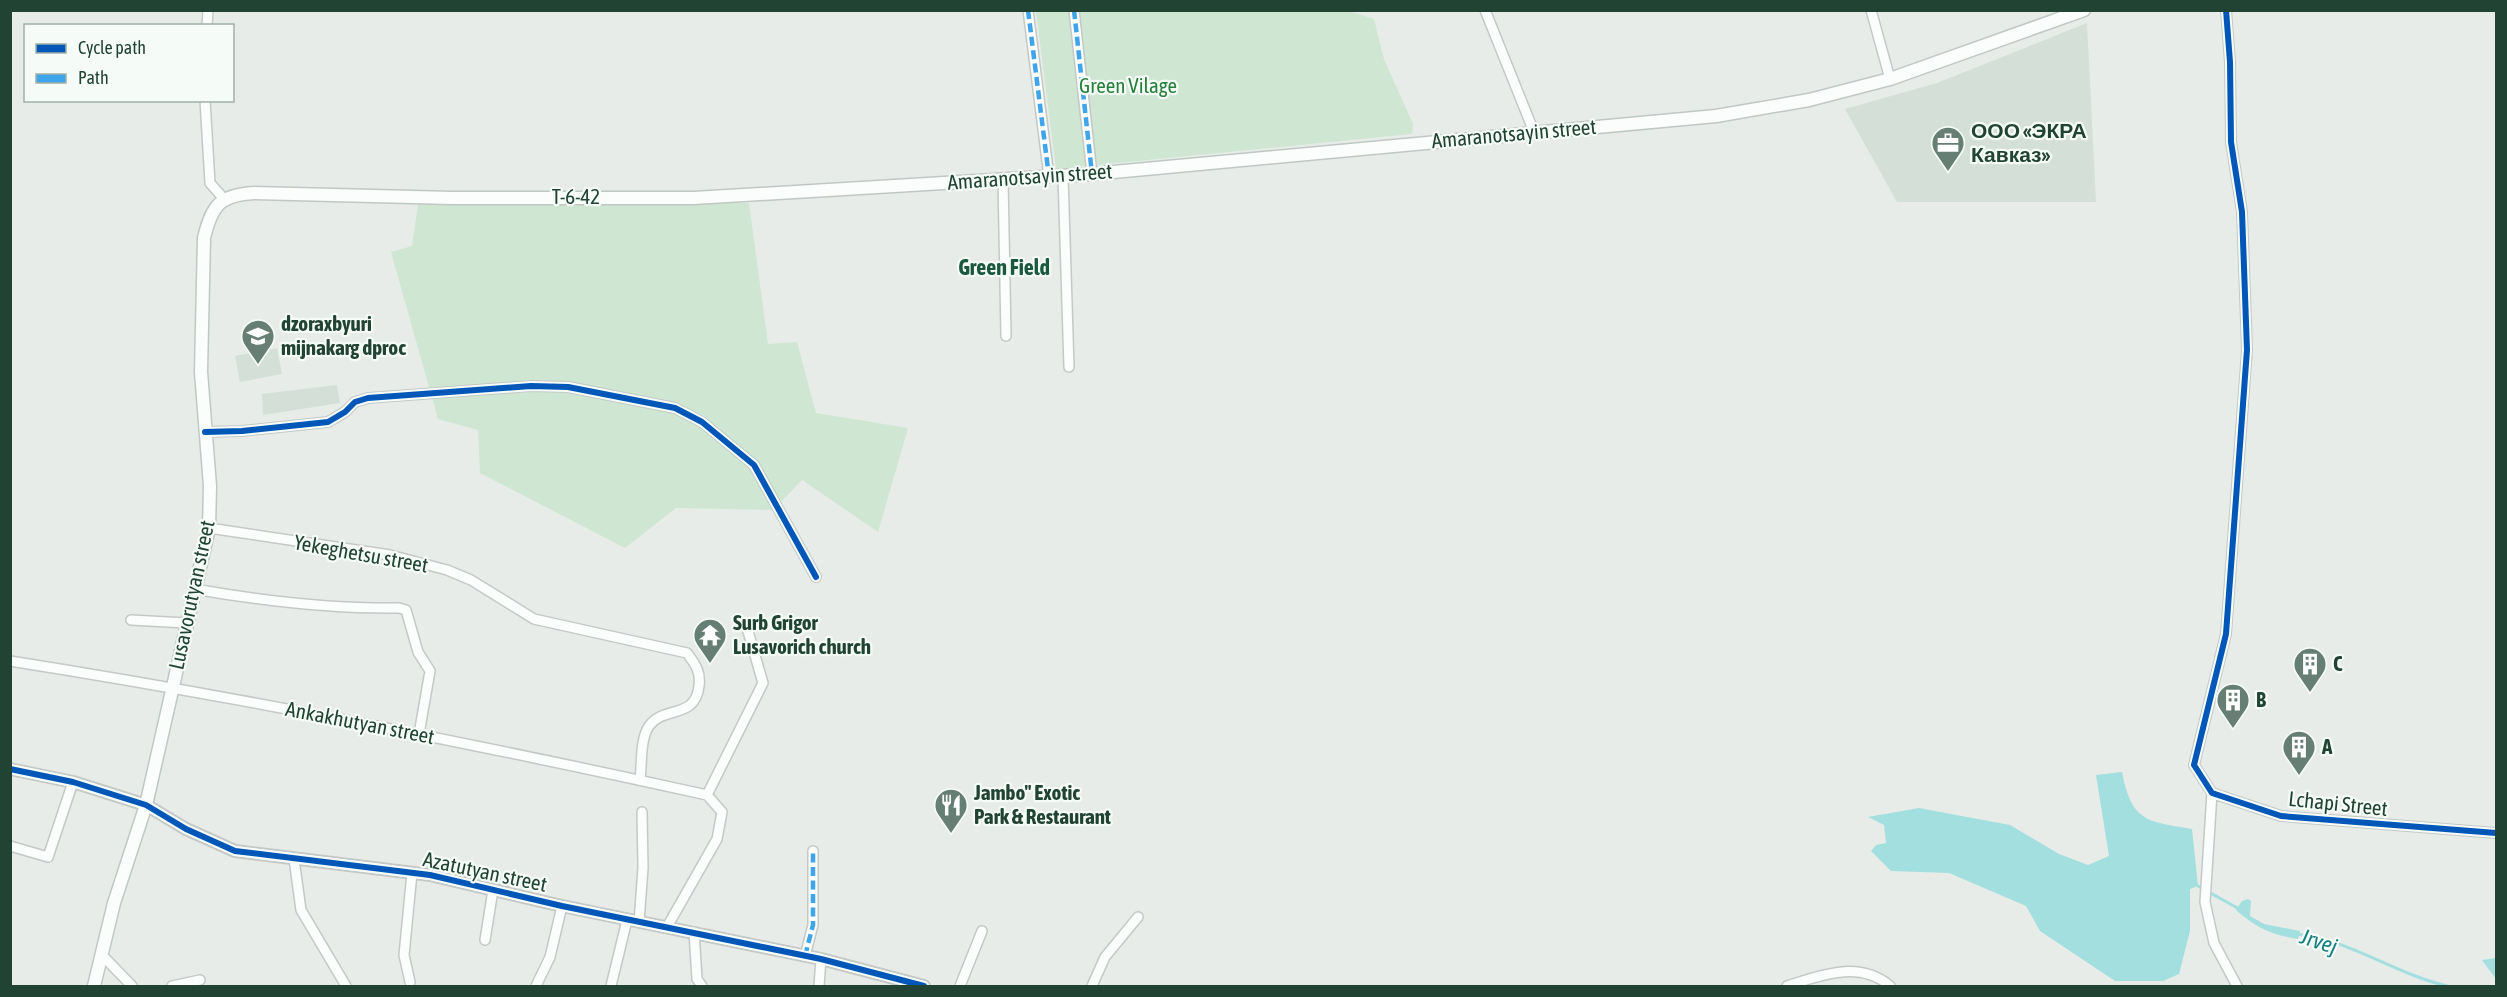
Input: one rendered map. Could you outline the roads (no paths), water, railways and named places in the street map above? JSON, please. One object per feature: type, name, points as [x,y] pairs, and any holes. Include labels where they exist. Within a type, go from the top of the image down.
[{"type":"main road","name":"Amaranotsayin street","points":[[929,184],[1092,174],[1716,116],[1809,100],[1890,79],[2084,10]]},
{"type":"main road","name":"T-6-42","points":[[224,199],[237,194],[254,193],[452,198],[694,198],[929,184]]},
{"type":"main road","name":"Lusavorutyan street","points":[[94,987],[100,954],[146,805],[209,528],[210,486],[201,372],[204,238],[209,220],[224,199]]},
{"type":"street","points":[[1028,10],[1049,177]]},
{"type":"street","points":[[1074,10],[1092,174]]},
{"type":"street","points":[[1485,10],[1534,132]]},
{"type":"street","points":[[1871,10],[1890,79]]},
{"type":"street","points":[[2226,10],[2230,62],[2231,142],[2242,212],[2247,350],[2226,634],[2194,765],[2212,793],[2205,902],[2214,942],[2237,987]]},
{"type":"street","points":[[205,102],[210,183],[224,199]]},
{"type":"street","points":[[1063,176],[1069,367]]},
{"type":"street","points":[[1003,180],[1006,336]]},
{"type":"street","points":[[205,432],[242,431],[328,422],[356,402],[368,398],[531,386],[568,387],[675,408],[702,422],[754,465],[816,577]]},
{"type":"street","name":"Yekeghetsu street","points":[[209,528],[390,555],[447,570],[471,580],[534,619],[687,653],[701,674],[698,698],[692,705],[676,710],[650,724],[645,737],[640,780]]},
{"type":"street","points":[[194,589],[266,602],[319,607],[406,610],[418,652],[430,671],[419,734]]},
{"type":"street","points":[[131,620],[186,623]]},
{"type":"street","points":[[668,927],[717,839],[722,812],[707,795],[763,683],[747,628]]},
{"type":"street","name":"Ankakhutyan street","points":[[10,661],[172,687],[419,734],[707,795]]},
{"type":"street","name":"Azatutyan street","points":[[10,769],[73,782],[146,805],[186,829],[235,851],[412,873],[821,959],[924,987]]},
{"type":"street","points":[[10,846],[48,857],[73,782]]},
{"type":"street","name":"Lchapi Street","points":[[2212,793],[2281,816],[2496,833]]},
{"type":"street","points":[[639,922],[643,868],[642,812]]},
{"type":"street","points":[[805,956],[813,925],[813,851]]},
{"type":"street","points":[[294,859],[301,910],[346,987]]},
{"type":"street","points":[[410,982],[404,955],[412,873]]},
{"type":"street","points":[[485,940],[493,890]]},
{"type":"street","points":[[536,987],[550,957],[562,906]]},
{"type":"street","points":[[1092,987],[1105,957],[1138,917]]},
{"type":"street","points":[[611,987],[627,920]]},
{"type":"street","points":[[960,987],[982,931]]},
{"type":"street","points":[[694,932],[697,978],[702,987]]},
{"type":"street","points":[[100,954],[132,987]]},
{"type":"street","points":[[819,987],[821,959]]},
{"type":"street","points":[[1787,987],[1818,976],[1859,970],[1882,980],[1890,987]]},
{"type":"street","points":[[172,987],[200,980]]},
{"type":"water","points":[[2122,772],[2136,810],[2152,821],[2192,829],[2198,886],[2190,889],[2190,931],[2179,974],[2163,981],[2115,981],[2040,931],[2026,906],[1949,873],[1891,871],[1871,851],[1876,845],[1886,843],[1884,825],[1868,817],[1919,808],[2010,825],[2059,854],[2088,865],[2109,856],[2096,775]]},
{"type":"water","points":[[2248,899],[2251,901],[2250,916],[2264,924],[2300,931],[2298,939],[2265,930],[2243,916],[2236,910],[2242,901]]},
{"type":"water","points":[[2496,958],[2496,979],[2482,960]]},
{"type":"waterway","name":"Jrvej","points":[[2198,886],[2241,910]]},
{"type":"waterway","name":"Jrvej","points":[[2297,934],[2336,943],[2428,981],[2447,986]]},
{"type":"place","name":"ООО «ЭКРА Кавказ»","points":[[1948,172]]},
{"type":"place","name":"dzoraxbyuri mijnakarg dproc","points":[[258,365]]},
{"type":"place","name":"Surb Grigor Lusavorich church","points":[[710,664]]},
{"type":"place","name":"C","points":[[2310,693]]},
{"type":"place","name":"B","points":[[2233,729]]},
{"type":"place","name":"A","points":[[2299,776]]},
{"type":"place","name":"Jambo\" Exotic Park & Restaurant","points":[[951,834]]},
{"type":"district","name":"Green Field","points":[[1004,267]]},
{"type":"park label","name":"Green Vilage","points":[[1128,86]]}]
